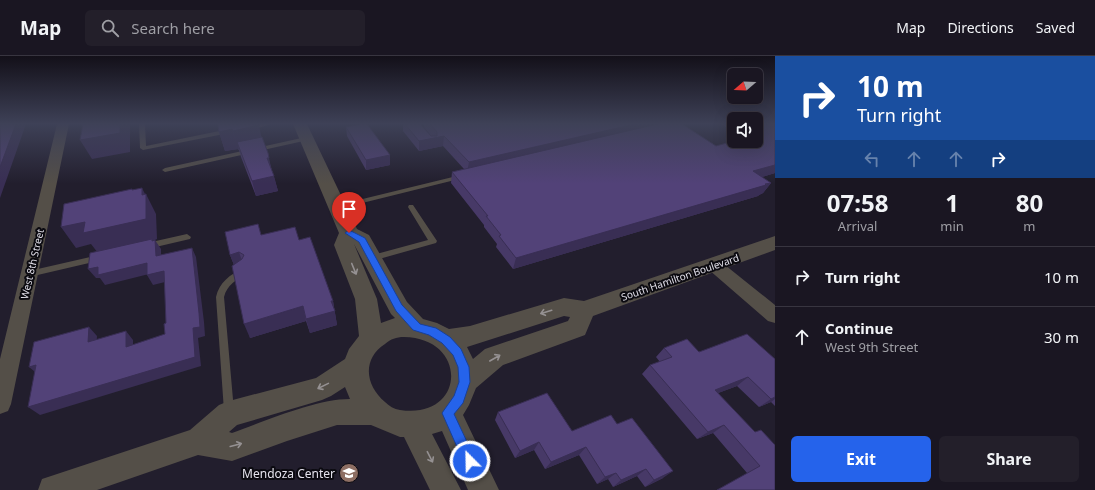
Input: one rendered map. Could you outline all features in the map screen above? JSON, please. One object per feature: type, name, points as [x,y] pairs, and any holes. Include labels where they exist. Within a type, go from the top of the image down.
[{"type":"street","name":"West 8th Street","points":[[0,404],[58,144]]},
{"type":"street","points":[[308,144],[349,233],[362,240],[399,308],[416,327]]},
{"type":"street","points":[[349,233],[344,246],[366,299],[371,339]]},
{"type":"street","name":"South Hamilton Boulevard","points":[[446,340],[470,336],[564,307],[584,310],[775,244]]},
{"type":"street","points":[[714,265],[775,316]]},
{"type":"street","points":[[464,382],[494,357],[577,328],[584,310]]},
{"type":"street","points":[[400,327],[416,327],[432,331],[446,340],[457,352],[463,367],[464,382],[459,399],[448,413],[431,422],[412,425],[392,422],[375,412],[362,399],[356,382],[356,366],[361,351],[371,339],[385,331],[400,327]]},
{"type":"street","points":[[53,490],[198,441],[230,414],[322,388],[356,366]]},
{"type":"street","points":[[198,441],[232,447],[287,427],[337,412],[375,412]]},
{"type":"street","points":[[448,413],[484,490]]},
{"type":"street","points":[[412,425],[446,490]]},
{"type":"lane","points":[[143,144],[143,148],[162,144]]},
{"type":"lane","points":[[165,170],[282,144]]},
{"type":"lane","points":[[338,207],[469,175]]},
{"type":"lane","points":[[371,258],[432,241],[411,207]]},
{"type":"lane","points":[[142,247],[187,237]]},
{"type":"lane","points":[[29,274],[105,256]]},
{"type":"lane","points":[[230,414],[220,297],[224,287],[235,276],[244,271]]},
{"type":"building","points":[[0,144],[8,144],[0,167]]},
{"type":"building","points":[[238,144],[265,144],[269,158],[267,158],[274,176],[252,181]]},
{"type":"building","points":[[356,144],[382,144],[390,155],[366,160]]},
{"type":"building","points":[[452,144],[547,144],[469,162]]},
{"type":"building","points":[[571,144],[713,144],[716,146],[727,144],[727,148],[763,148],[763,144],[775,144],[775,165],[753,171],[771,183],[516,258],[486,216],[488,216],[452,172]]},
{"type":"building","points":[[142,188],[142,195],[146,194],[146,219],[83,233],[85,222],[61,227],[64,204]]},
{"type":"building","points":[[258,224],[261,235],[295,227],[299,240],[310,237],[333,301],[331,301],[335,311],[306,319],[303,306],[244,324],[232,266],[242,259],[244,255],[239,252],[230,255],[225,232]]},
{"type":"building","points":[[152,239],[152,241],[155,240],[156,256],[192,248],[200,327],[193,328],[195,357],[28,407],[36,365],[29,367],[34,342],[89,327],[88,342],[126,331],[126,347],[165,334],[164,271],[147,275],[147,263],[98,275],[98,267],[88,269],[90,253]]},
{"type":"building","points":[[747,334],[775,359],[775,397],[771,399],[748,377],[715,390],[755,432],[761,430],[775,445],[775,490],[717,490],[760,466],[724,425],[708,432],[650,365],[672,357],[664,348],[687,339],[699,352]]},
{"type":"building","points":[[547,393],[572,431],[611,415],[617,424],[632,418],[673,471],[654,480],[646,469],[621,480],[616,473],[605,477],[586,447],[551,462],[539,442],[520,451],[498,412]]},
{"type":"place","name":"Mendoza Center","points":[[349,473]]},
{"type":"route","points":[[349,233],[362,240],[399,308],[416,327],[432,331],[446,340],[457,352],[463,367],[464,382],[459,399],[448,413],[470,461]]}]
